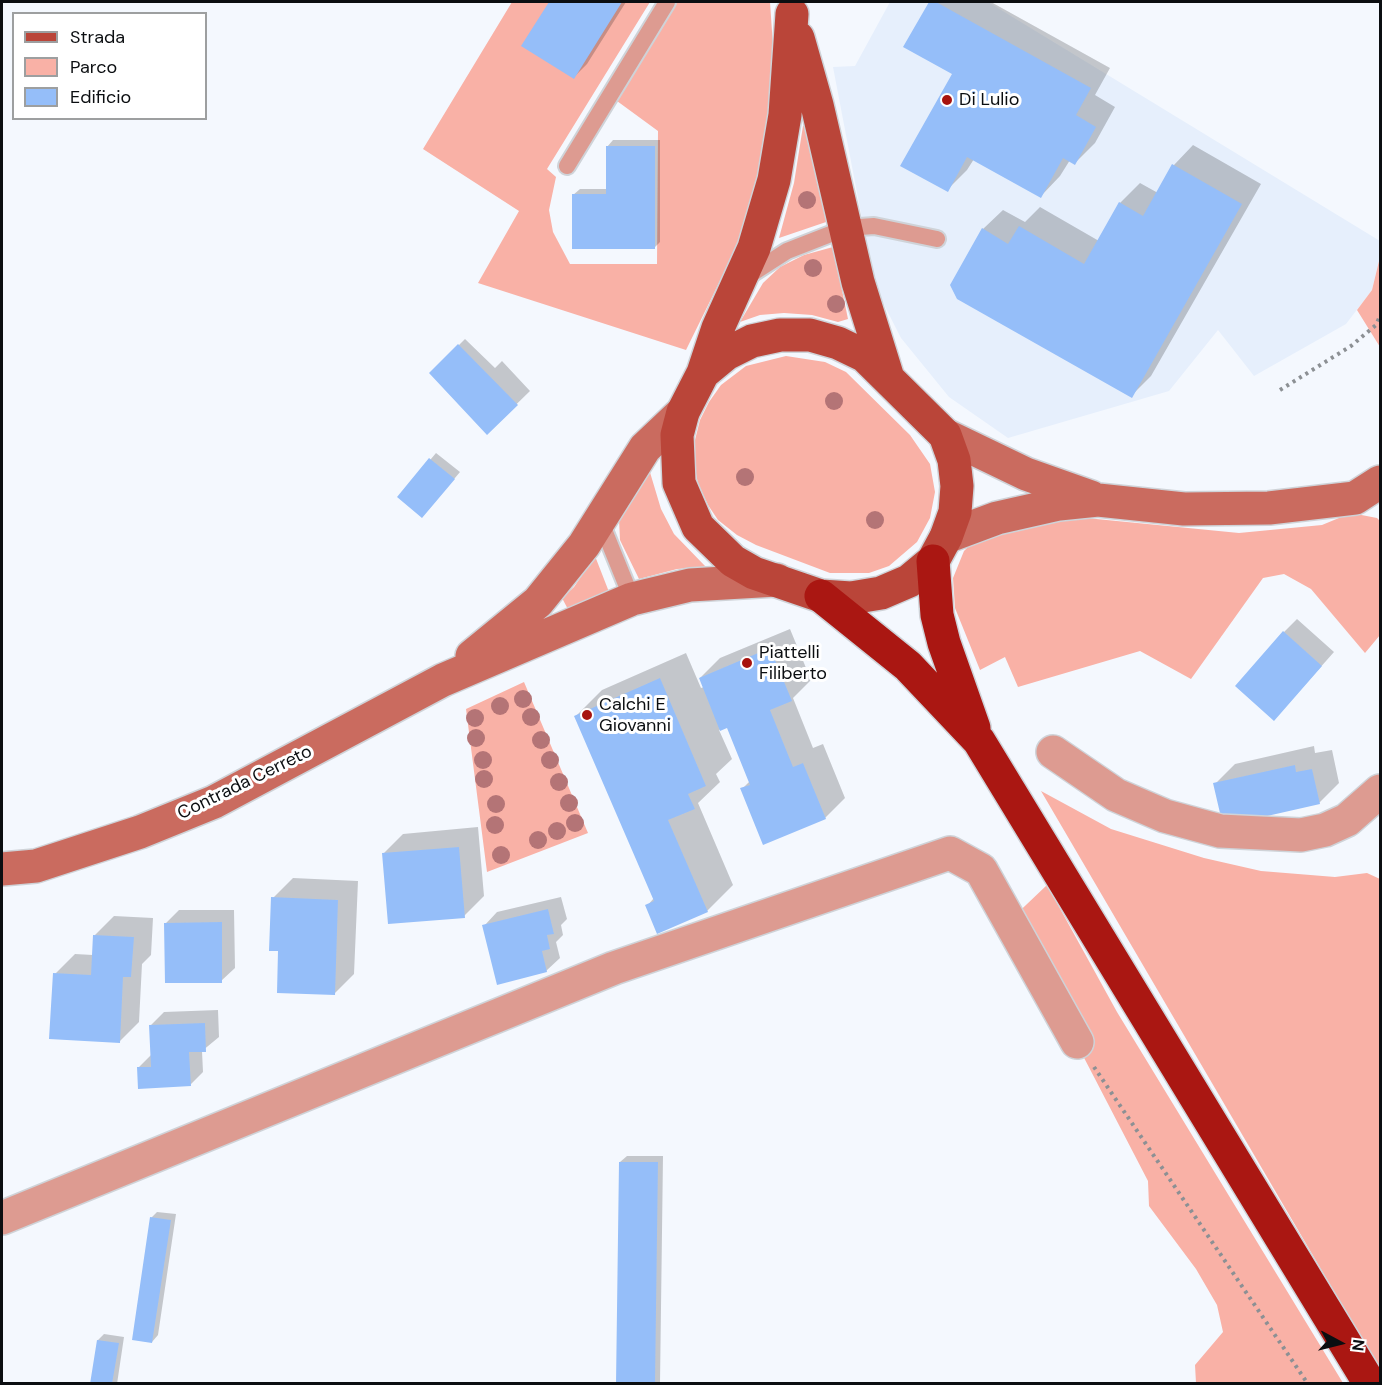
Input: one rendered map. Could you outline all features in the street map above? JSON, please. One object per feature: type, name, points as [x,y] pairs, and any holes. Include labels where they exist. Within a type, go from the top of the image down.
[{"type":"highway","points":[[939,549],[937,615],[944,643],[979,741],[1370,1383]]},
{"type":"highway","points":[[821,596],[908,666],[979,741]]},
{"type":"main road","points":[[790,8],[817,105],[861,293],[887,375]]},
{"type":"main road","points":[[790,8],[783,137],[763,219],[741,280],[718,328],[703,372],[683,412],[677,435],[676,459],[679,483],[698,527],[733,561],[754,573],[821,596],[851,598],[881,593],[909,581],[939,549],[955,512],[957,486],[954,460],[945,435]]},
{"type":"main road","points":[[703,372],[726,354],[752,342],[780,335],[810,336],[838,343],[865,356],[887,375],[945,435],[1026,474],[1098,500],[1184,509],[1269,508],[1355,498],[1380,482]]},
{"type":"main road","name":"Contrada Cerreto","points":[[443,680],[538,602],[584,545],[645,447],[683,412]]},
{"type":"main road","points":[[939,549],[1012,513],[1098,500]]},
{"type":"main road","name":"Contrada Cerreto","points":[[2,869],[36,866],[140,832],[214,802],[443,680],[632,599],[690,585],[777,580]]},
{"type":"street","points":[[1053,752],[1116,795],[1165,816],[1220,831],[1301,836],[1324,830],[1347,820],[1376,798],[1380,791]]},
{"type":"street","points":[[2,1218],[614,968],[950,853],[981,870],[1077,1042]]},
{"type":"lane","points":[[567,166],[667,2]]},
{"type":"lane","points":[[741,280],[787,251],[846,228],[874,226],[937,239]]},
{"type":"lane","points":[[600,520],[632,599]]},
{"type":"path","points":[[1280,390],[1351,346],[1376,325],[1380,316]]},
{"type":"path","points":[[1077,1042],[1308,1383]]},
{"type":"shaded area","points":[[890,2],[988,2],[1380,241],[1380,257],[1372,290],[1346,324],[1254,376],[1218,330],[1169,391],[1008,438],[949,397],[901,338],[875,287],[833,67],[855,66]]},
{"type":"green space","points":[[512,2],[650,2],[547,169],[556,177],[549,210],[553,232],[570,264],[657,264],[658,131],[617,101],[676,2],[770,2],[775,76],[774,126],[748,224],[686,350],[478,283],[519,211],[423,149]]},
{"type":"green space","points":[[809,124],[829,221],[779,238],[794,183],[803,126]]},
{"type":"green space","points":[[833,247],[848,319],[838,322],[812,315],[784,313],[760,315],[740,322],[763,283],[780,267],[804,255]]},
{"type":"green space","points":[[1380,257],[1380,347],[1357,310],[1372,290]]},
{"type":"green space","points":[[786,356],[825,362],[846,372],[910,435],[930,464],[935,492],[930,518],[917,542],[889,566],[869,573],[830,573],[756,545],[737,535],[718,520],[708,505],[698,484],[694,463],[694,444],[700,420],[709,402],[721,385],[746,366]]},
{"type":"green space","points":[[649,469],[661,509],[674,534],[706,567],[677,569],[639,579],[620,540],[619,519]]},
{"type":"green space","points":[[1351,513],[1377,518],[1380,521],[1380,635],[1365,653],[1311,589],[1284,574],[1263,578],[1191,679],[1140,651],[1018,687],[1005,657],[980,670],[955,608],[953,578],[964,551],[984,531],[1076,517],[1239,533],[1322,525]]},
{"type":"green space","points":[[595,556],[609,592],[570,613],[562,598],[574,587]]},
{"type":"green space","points":[[524,682],[588,833],[487,872],[466,709]]},
{"type":"green space","points":[[1041,791],[1111,829],[1204,858],[1261,871],[1335,877],[1367,873],[1380,879],[1380,1370]]},
{"type":"green space","points":[[1047,885],[1117,1012],[1343,1383],[1196,1383],[1195,1365],[1223,1332],[1217,1305],[1196,1269],[1149,1206],[1148,1181],[1080,1050],[1006,924]]},
{"type":"building","points":[[549,2],[622,2],[574,79],[521,46]]},
{"type":"building","points":[[929,2],[936,2],[1091,88],[1076,115],[1096,127],[1075,165],[1063,158],[1041,198],[967,157],[948,192],[900,166],[952,74],[903,47]]},
{"type":"building","points":[[606,146],[655,146],[655,249],[572,249],[572,194],[606,194]]},
{"type":"building","points":[[1172,164],[1242,204],[1132,398],[957,299],[950,285],[982,228],[1008,244],[1019,226],[1084,264],[1119,202],[1143,216]]},
{"type":"building","points":[[458,344],[518,405],[487,435],[429,373]]},
{"type":"building","points":[[429,458],[455,479],[422,518],[397,497]]},
{"type":"building","points":[[1283,631],[1322,666],[1274,721],[1235,686]]},
{"type":"building","points":[[770,648],[792,701],[770,710],[793,767],[803,763],[826,819],[763,845],[740,788],[750,785],[727,728],[720,731],[699,678]]},
{"type":"building","points":[[660,678],[706,786],[688,794],[695,809],[668,820],[708,912],[657,934],[645,905],[654,901],[574,716]]},
{"type":"building","points":[[1295,765],[1296,772],[1312,769],[1320,804],[1223,826],[1213,783]]},
{"type":"building","points":[[459,847],[465,918],[388,924],[382,853]]},
{"type":"building","points":[[271,897],[338,900],[335,995],[277,993],[278,951],[269,951]]},
{"type":"building","points":[[548,909],[554,934],[547,935],[550,949],[542,951],[547,972],[497,985],[482,925]]},
{"type":"building","points":[[222,922],[222,983],[165,983],[164,923]]},
{"type":"building","points":[[93,935],[134,937],[131,977],[123,977],[120,1043],[49,1039],[53,973],[91,975]]},
{"type":"building","points":[[205,1023],[206,1052],[189,1052],[191,1086],[138,1089],[137,1067],[151,1067],[149,1025]]},
{"type":"building","points":[[619,1162],[658,1162],[655,1384],[616,1384]]},
{"type":"building","points":[[150,1217],[171,1220],[152,1343],[132,1340]]},
{"type":"building","points":[[97,1340],[119,1343],[112,1384],[90,1384]]},
{"type":"place","name":"Di Lulio","points":[[947,100]]},
{"type":"place","name":"Piattelli Filiberto","points":[[747,663]]},
{"type":"place","name":"Calchi E Giovanni","points":[[587,715]]}]
